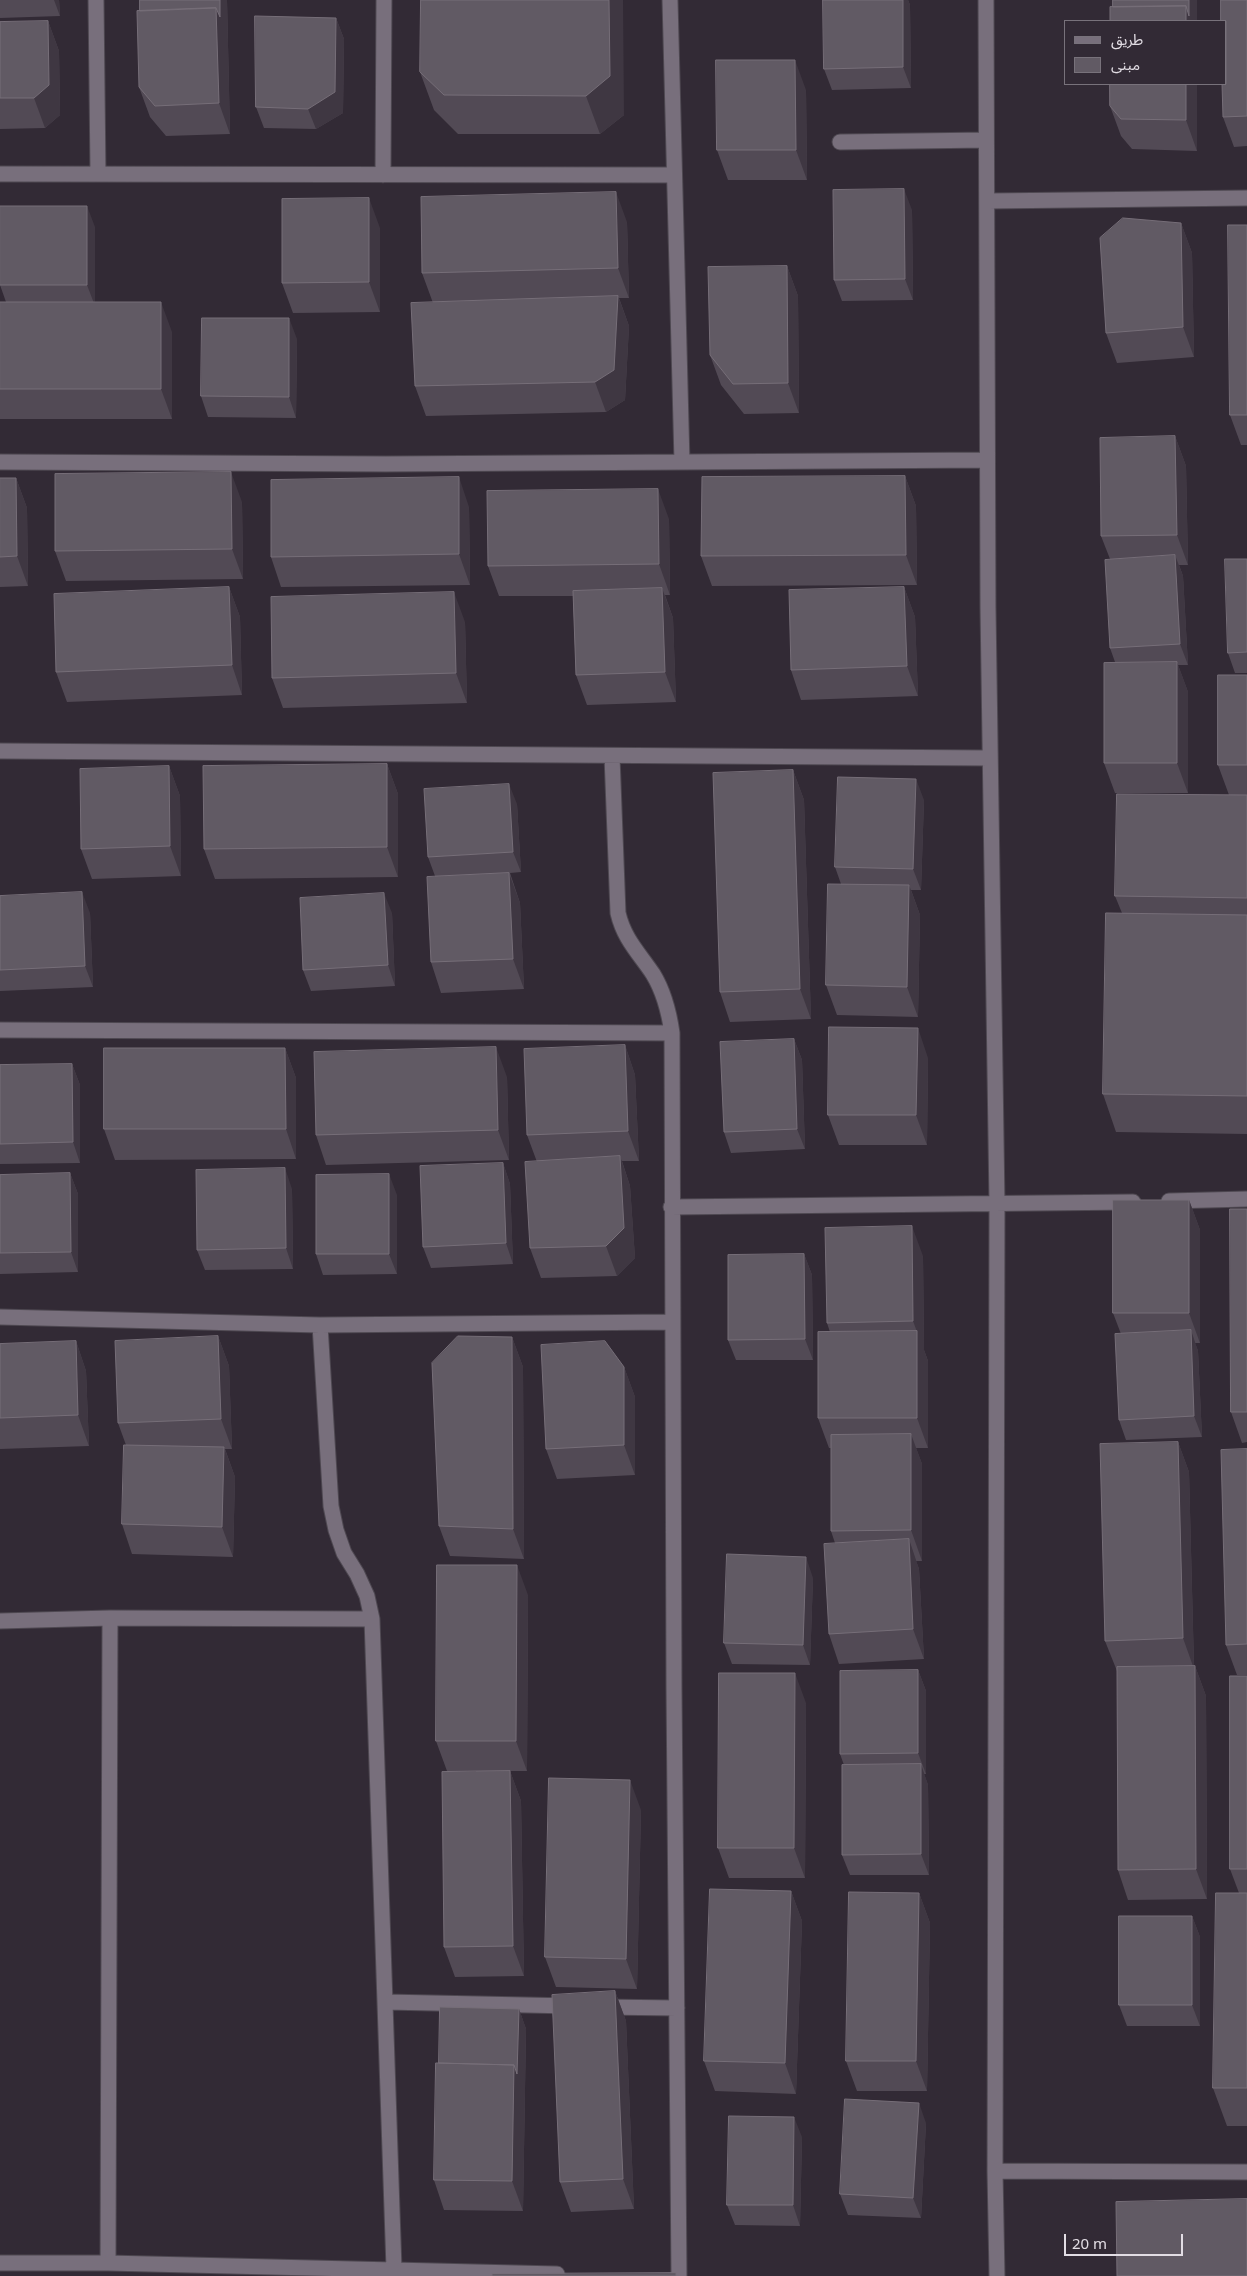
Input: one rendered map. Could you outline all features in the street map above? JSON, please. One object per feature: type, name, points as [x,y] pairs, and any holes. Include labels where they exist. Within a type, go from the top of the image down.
[{"type":"street","points":[[96,0],[98,174]]},
{"type":"street","points":[[384,0],[384,175]]},
{"type":"street","points":[[670,0],[682,462]]},
{"type":"street","points":[[986,0],[988,201],[987,460],[997,1204],[994,2171],[998,2276]]},
{"type":"street","points":[[840,142],[986,140]]},
{"type":"street","points":[[0,174],[674,175]]},
{"type":"street","points":[[988,201],[1247,198]]},
{"type":"street","points":[[0,462],[386,464],[987,460]]},
{"type":"street","points":[[0,751],[990,758]]},
{"type":"street","points":[[612,756],[618,913],[622,929],[630,944],[652,973],[662,992],[669,1012],[672,1033],[671,1207],[679,2276]]},
{"type":"street","points":[[0,1030],[672,1033]]},
{"type":"street","points":[[671,1207],[997,1204],[1247,1199]]},
{"type":"street","points":[[0,1317],[320,1326],[672,1322]]},
{"type":"street","points":[[320,1326],[331,1506],[336,1530],[367,1596],[372,1619],[394,2269]]},
{"type":"street","points":[[0,1621],[110,1618],[372,1619]]},
{"type":"street","points":[[108,2263],[110,1618]]},
{"type":"street","points":[[386,2002],[678,2008]]},
{"type":"street","points":[[994,2171],[1247,2172]]},
{"type":"street","points":[[0,2263],[108,2263],[570,2274]]},
{"type":"building","points":[[140,0],[220,0],[220,17],[216,8],[140,11]]},
{"type":"building","points":[[421,0],[609,0],[610,76],[586,96],[444,95],[420,72]]},
{"type":"building","points":[[823,0],[903,0],[903,67],[824,69]]},
{"type":"building","points":[[1113,0],[1189,0],[1189,16],[1186,6],[1113,7]]},
{"type":"building","points":[[1221,0],[1247,0],[1247,116],[1223,117],[1222,85],[1227,85],[1227,20],[1221,20]]},
{"type":"building","points":[[1186,6],[1186,20],[1110,20],[1110,7]]},
{"type":"building","points":[[216,8],[219,103],[155,106],[139,87],[137,11]]},
{"type":"building","points":[[255,16],[336,18],[335,92],[308,109],[256,107]]},
{"type":"building","points":[[48,21],[49,85],[34,98],[0,98],[0,22]]},
{"type":"building","points":[[716,60],[795,60],[796,150],[717,150]]},
{"type":"building","points":[[1110,85],[1186,85],[1186,120],[1121,119],[1110,106]]},
{"type":"building","points":[[904,189],[905,279],[834,280],[833,190]]},
{"type":"building","points":[[616,192],[618,268],[422,273],[421,197]]},
{"type":"building","points":[[369,198],[369,282],[282,283],[282,199]]},
{"type":"building","points":[[0,206],[87,206],[87,285],[0,285]]},
{"type":"building","points":[[1123,218],[1181,223],[1183,327],[1106,333],[1100,238]]},
{"type":"building","points":[[1228,225],[1247,225],[1247,415],[1230,415]]},
{"type":"building","points":[[787,266],[788,383],[733,384],[710,355],[708,267]]},
{"type":"building","points":[[618,296],[614,370],[595,382],[415,386],[411,303]]},
{"type":"building","points":[[0,302],[161,302],[161,389],[0,389]]},
{"type":"building","points":[[202,318],[289,318],[289,397],[201,396]]},
{"type":"building","points":[[1175,436],[1177,535],[1101,536],[1100,438]]},
{"type":"building","points":[[231,472],[232,549],[55,551],[55,474]]},
{"type":"building","points":[[905,476],[906,555],[701,556],[702,477]]},
{"type":"building","points":[[459,477],[459,554],[271,557],[271,480]]},
{"type":"building","points":[[0,478],[16,478],[17,556],[0,557]]},
{"type":"building","points":[[658,489],[659,564],[488,566],[487,491]]},
{"type":"building","points":[[1175,555],[1180,644],[1110,648],[1105,560]]},
{"type":"building","points":[[1225,559],[1247,559],[1247,652],[1228,653]]},
{"type":"building","points":[[229,587],[232,665],[56,672],[54,594]]},
{"type":"building","points":[[904,587],[907,666],[791,670],[789,590]]},
{"type":"building","points":[[662,588],[665,672],[576,675],[573,591]]},
{"type":"building","points":[[454,592],[456,673],[272,678],[271,597]]},
{"type":"building","points":[[1177,662],[1177,763],[1104,763],[1104,663]]},
{"type":"building","points":[[1218,675],[1247,675],[1247,765],[1218,765]]},
{"type":"building","points":[[387,764],[387,847],[204,849],[203,766]]},
{"type":"building","points":[[169,766],[170,846],[81,849],[80,769]]},
{"type":"building","points":[[793,770],[800,989],[720,992],[713,773]]},
{"type":"building","points":[[838,777],[916,779],[913,869],[835,867]]},
{"type":"building","points":[[509,784],[513,852],[428,857],[424,789]]},
{"type":"building","points":[[1117,794],[1247,795],[1247,898],[1115,896]]},
{"type":"building","points":[[509,873],[513,959],[431,962],[427,877]]},
{"type":"building","points":[[828,884],[909,885],[907,987],[826,985]]},
{"type":"building","points":[[82,892],[85,966],[0,970],[0,896]]},
{"type":"building","points":[[384,893],[388,965],[303,970],[300,898]]},
{"type":"building","points":[[1106,913],[1247,915],[1247,1096],[1103,1094]]},
{"type":"building","points":[[829,1027],[918,1028],[916,1115],[828,1115]]},
{"type":"building","points":[[794,1039],[797,1129],[724,1132],[720,1042]]},
{"type":"building","points":[[625,1045],[628,1131],[527,1135],[524,1049]]},
{"type":"building","points":[[496,1047],[498,1130],[316,1135],[314,1052]]},
{"type":"building","points":[[104,1048],[285,1048],[286,1129],[104,1129]]},
{"type":"building","points":[[72,1064],[73,1142],[0,1144],[0,1065]]},
{"type":"building","points":[[620,1156],[624,1228],[606,1246],[530,1248],[525,1162]]},
{"type":"building","points":[[503,1163],[506,1243],[423,1247],[420,1166]]},
{"type":"building","points":[[285,1168],[286,1248],[197,1250],[196,1170]]},
{"type":"building","points":[[70,1173],[71,1252],[0,1253],[0,1175]]},
{"type":"building","points":[[389,1174],[389,1254],[316,1254],[316,1175]]},
{"type":"building","points":[[1113,1200],[1189,1200],[1189,1313],[1113,1313]]},
{"type":"building","points":[[1230,1209],[1247,1209],[1247,1412],[1231,1412]]},
{"type":"building","points":[[912,1226],[913,1321],[827,1323],[825,1228]]},
{"type":"building","points":[[804,1254],[805,1339],[728,1340],[728,1255]]},
{"type":"building","points":[[1191,1330],[1194,1416],[1119,1420],[1115,1334]]},
{"type":"building","points":[[917,1331],[917,1418],[818,1418],[818,1332]]},
{"type":"building","points":[[218,1336],[221,1419],[118,1423],[115,1341]]},
{"type":"building","points":[[458,1336],[512,1337],[513,1529],[439,1526],[432,1363]]},
{"type":"building","points":[[76,1341],[78,1415],[0,1418],[0,1344]]},
{"type":"building","points":[[605,1341],[624,1367],[624,1445],[546,1449],[541,1345]]},
{"type":"building","points":[[911,1434],[911,1530],[831,1531],[831,1435]]},
{"type":"building","points":[[1178,1442],[1183,1638],[1105,1641],[1100,1444]]},
{"type":"building","points":[[124,1445],[224,1447],[222,1527],[122,1524]]},
{"type":"building","points":[[1247,1449],[1247,1644],[1226,1645],[1221,1450]]},
{"type":"building","points":[[909,1539],[913,1629],[829,1634],[824,1544]]},
{"type":"building","points":[[727,1554],[806,1557],[803,1645],[724,1643]]},
{"type":"building","points":[[437,1565],[517,1565],[516,1741],[436,1741]]},
{"type":"building","points":[[1195,1666],[1196,1869],[1118,1870],[1117,1667]]},
{"type":"building","points":[[918,1670],[918,1753],[840,1754],[840,1671]]},
{"type":"building","points":[[719,1673],[795,1673],[794,1848],[718,1848]]},
{"type":"building","points":[[1230,1676],[1247,1676],[1247,1869],[1230,1869]]},
{"type":"building","points":[[921,1764],[921,1854],[842,1855],[842,1765]]},
{"type":"building","points":[[510,1771],[513,1946],[444,1947],[442,1772]]},
{"type":"building","points":[[549,1778],[630,1780],[626,1959],[545,1957]]},
{"type":"building","points":[[710,1889],[791,1891],[785,2063],[704,2061]]},
{"type":"building","points":[[849,1892],[919,1893],[916,2061],[846,2061]]},
{"type":"building","points":[[1216,1893],[1247,1893],[1247,2088],[1213,2088]]},
{"type":"building","points":[[1119,1916],[1192,1916],[1192,2005],[1119,2005]]},
{"type":"building","points":[[615,1991],[623,2179],[560,2182],[552,1995]]},
{"type":"building","points":[[440,2007],[519,2009],[517,2074],[514,2065],[439,2063]]},
{"type":"building","points":[[436,2063],[514,2065],[512,2181],[434,2180]]},
{"type":"building","points":[[845,2099],[919,2103],[913,2198],[840,2194]]},
{"type":"building","points":[[729,2116],[794,2117],[793,2205],[727,2205]]},
{"type":"building","points":[[1247,2199],[1247,2276],[1117,2276],[1116,2202]]},
{"type":"building","points":[[676,2273],[676,2276],[492,2276],[492,2274]]}]
